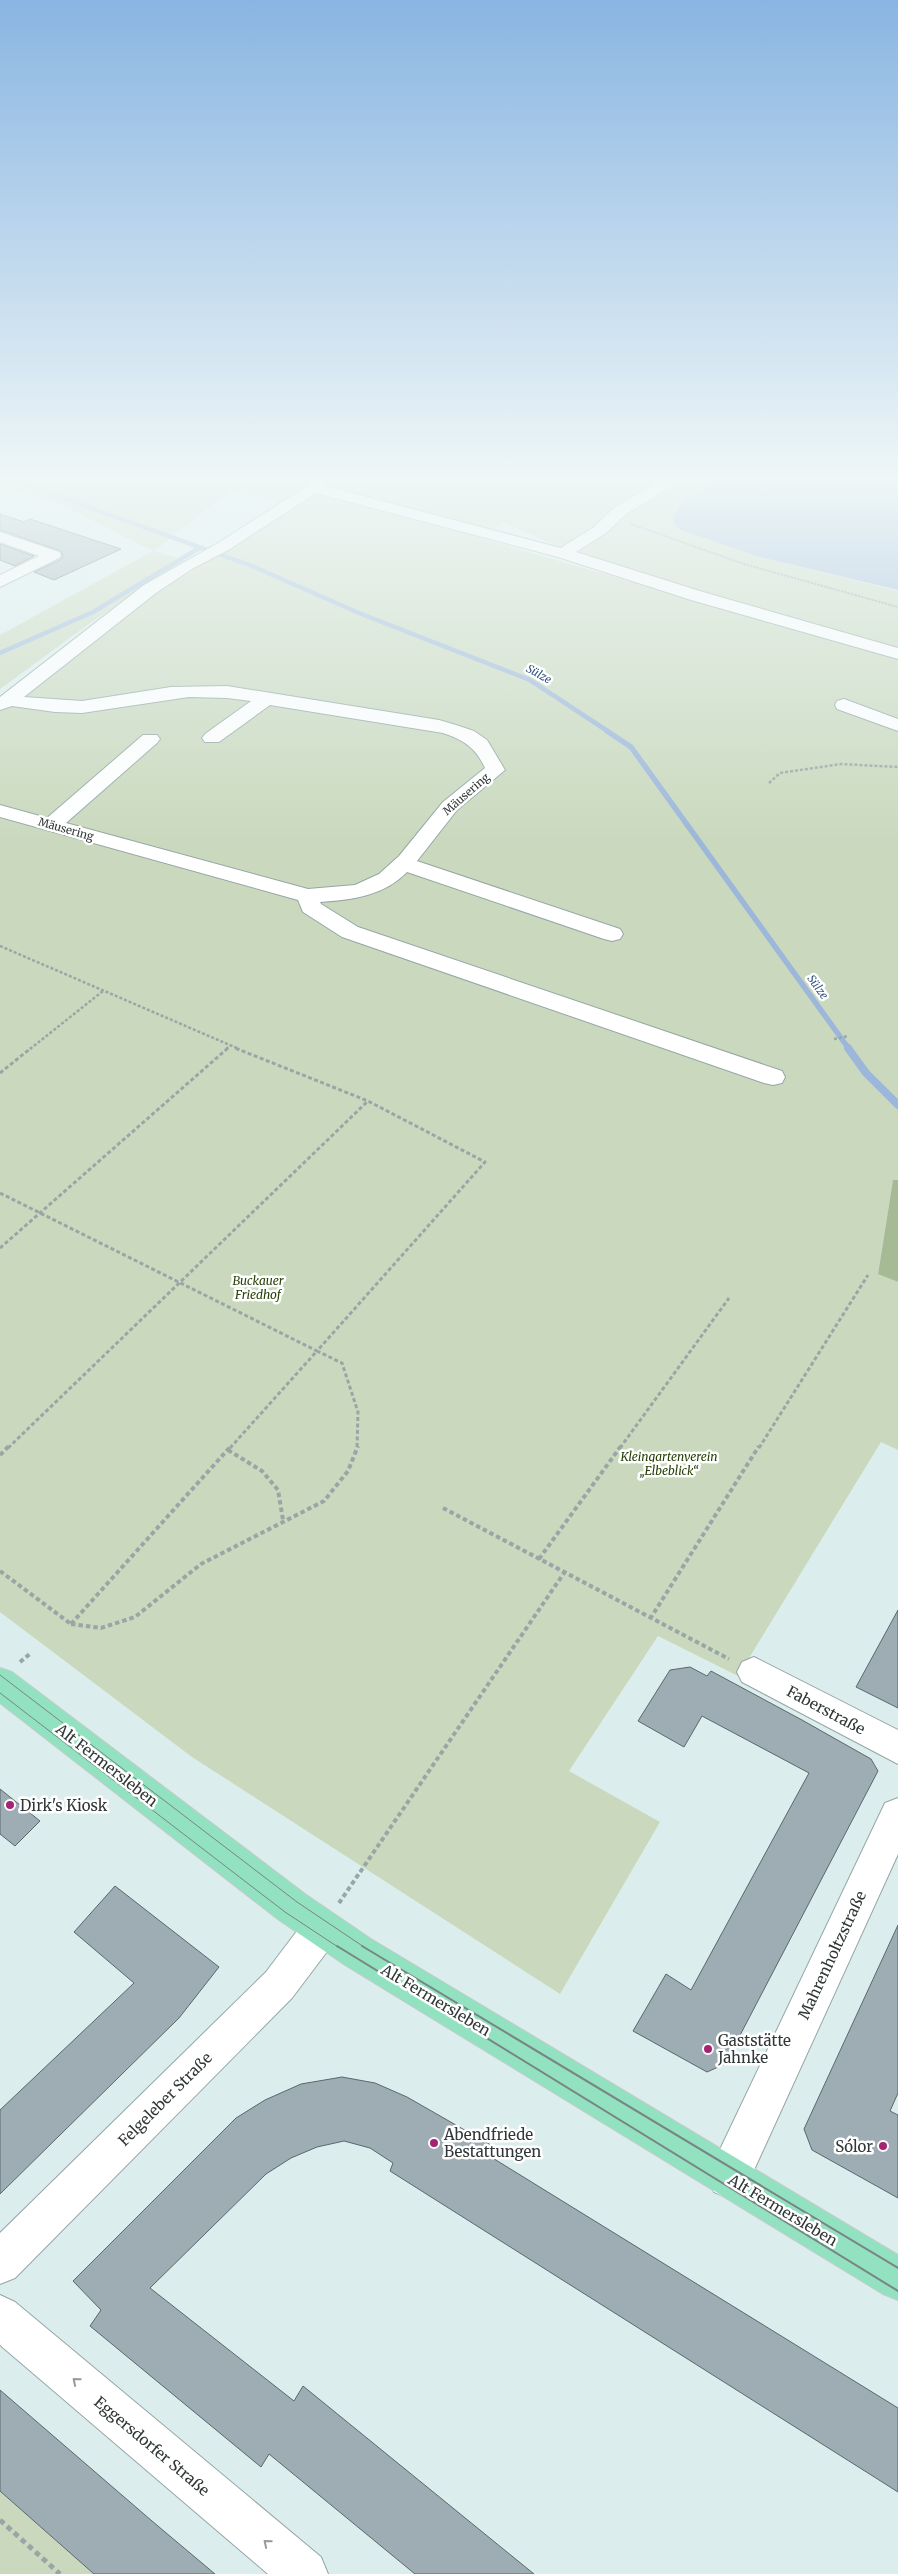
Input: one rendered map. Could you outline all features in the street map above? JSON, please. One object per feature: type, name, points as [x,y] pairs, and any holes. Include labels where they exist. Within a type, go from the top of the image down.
[{"type":"main road","name":"Alt Fermersleben","points":[[10,1673],[322,1928],[898,2279]]},
{"type":"street","points":[[5,703],[137,599]]},
{"type":"street","points":[[708,599],[898,654]]},
{"type":"street","name":"Mäusering","points":[[0,811],[308,896],[362,890],[390,878],[404,864],[449,806],[495,770],[487,751],[472,736],[439,726],[266,699],[199,690],[164,692],[82,707],[5,703]]},
{"type":"street","points":[[212,738],[266,699]]},
{"type":"street","points":[[844,705],[898,725]]},
{"type":"street","points":[[51,825],[150,739]]},
{"type":"street","points":[[404,864],[612,934]]},
{"type":"street","points":[[308,896],[312,907],[350,932],[773,1077]]},
{"type":"street","name":"Faberstraße","points":[[754,1672],[898,1748]]},
{"type":"street","name":"Mahrenholtzstraße","points":[[729,2177],[898,1814]]},
{"type":"street","name":"Felgeleber Straße","points":[[0,2263],[283,1980],[322,1928]]},
{"type":"street","name":"Eggersdorfer Straße","points":[[0,2317],[304,2574]]},
{"type":"path","points":[[870,599],[898,607]]},
{"type":"path","points":[[769,783],[780,773],[841,764],[898,767]]},
{"type":"path","points":[[0,946],[230,1046],[368,1101],[485,1162],[71,1624]]},
{"type":"path","points":[[0,1073],[104,991]]},
{"type":"path","points":[[834,1039],[848,1036]]},
{"type":"path","points":[[0,1248],[230,1046]]},
{"type":"path","points":[[0,1455],[368,1101]]},
{"type":"path","points":[[0,1193],[342,1363],[358,1412],[359,1443],[348,1471],[324,1501],[283,1520],[200,1564],[135,1617],[101,1628],[71,1624],[0,1572]]},
{"type":"path","points":[[650,1619],[868,1275]]},
{"type":"path","points":[[539,1560],[729,1298]]},
{"type":"path","points":[[228,1450],[262,1471],[278,1490],[283,1520]]},
{"type":"path","points":[[443,1508],[650,1619],[754,1672]]},
{"type":"path","points":[[322,1928],[564,1573]]},
{"type":"path","points":[[10,1673],[32,1653]]},
{"type":"path","points":[[0,2520],[60,2574]]},
{"type":"green space","points":[[65,599],[126,599],[0,689],[0,635]]},
{"type":"green space","points":[[147,599],[691,599],[898,659],[898,1180],[893,1181],[878,1273],[898,1282],[898,1450],[881,1442],[738,1676],[658,1636],[569,1771],[660,1822],[560,1994],[192,1757],[0,1612],[0,708]]},
{"type":"green space","points":[[727,599],[898,599],[898,650]]},
{"type":"green space","points":[[893,1180],[898,1180],[898,1282],[878,1274]]},
{"type":"green space","points":[[0,2491],[94,2574],[0,2574]]},
{"type":"building","points":[[898,1610],[898,1708],[856,1687]]},
{"type":"building","points":[[690,1667],[707,1676],[711,1671],[802,1720],[871,1759],[878,1771],[725,2064],[707,2072],[633,2031],[666,1974],[691,1990],[809,1773],[702,1716],[684,1747],[638,1721],[670,1670]]},
{"type":"building","name":"Dirk's Kiosk","points":[[0,1789],[40,1821],[15,1846],[0,1834]]},
{"type":"building","points":[[115,1886],[219,1967],[179,2018],[0,2194],[0,2110],[134,1983],[74,1932]]},
{"type":"building","points":[[898,1925],[898,2093],[890,2111],[898,2115],[898,2198],[812,2150],[804,2129]]},
{"type":"building","points":[[342,2077],[375,2083],[407,2097],[496,2148],[491,2157],[898,2408],[898,2492],[390,2171],[393,2163],[370,2148],[344,2141],[317,2147],[291,2158],[266,2174],[150,2288],[294,2401],[303,2386],[534,2574],[415,2574],[269,2454],[261,2467],[90,2326],[101,2310],[73,2281],[236,2118],[265,2100],[301,2084]]},
{"type":"building","points":[[0,2390],[215,2574],[94,2574],[0,2491]]},
{"type":"waterway","points":[[0,653],[93,612],[114,599]]},
{"type":"waterway","name":"Sülze","points":[[327,599],[530,680],[609,732]]},
{"type":"waterway","name":"Sülze","points":[[607,731],[631,747],[849,1049]]},
{"type":"waterway","name":"Sülze","points":[[848,1048],[866,1073],[898,1105]]},
{"type":"tram line","points":[[0,1675],[297,1902],[364,1947]]},
{"type":"tram line","points":[[0,1693],[285,1912],[338,1947]]},
{"type":"tram line","points":[[337,1946],[898,2291]]},
{"type":"tram line","points":[[362,1946],[898,2268]]},
{"type":"place","name":"Dirk's Kiosk","points":[[10,1805]]},
{"type":"place","name":"Gaststätte Jahnke","points":[[708,2049]]},
{"type":"place","name":"Abendfriede Bestattungen","points":[[434,2143]]},
{"type":"place","name":"Sólor","points":[[883,2146]]},
{"type":"park label","name":"Buckauer Friedhof","points":[[258,1287]]},
{"type":"park label","name":"Kleingartenverein „Elbeblick“","points":[[669,1463]]}]
